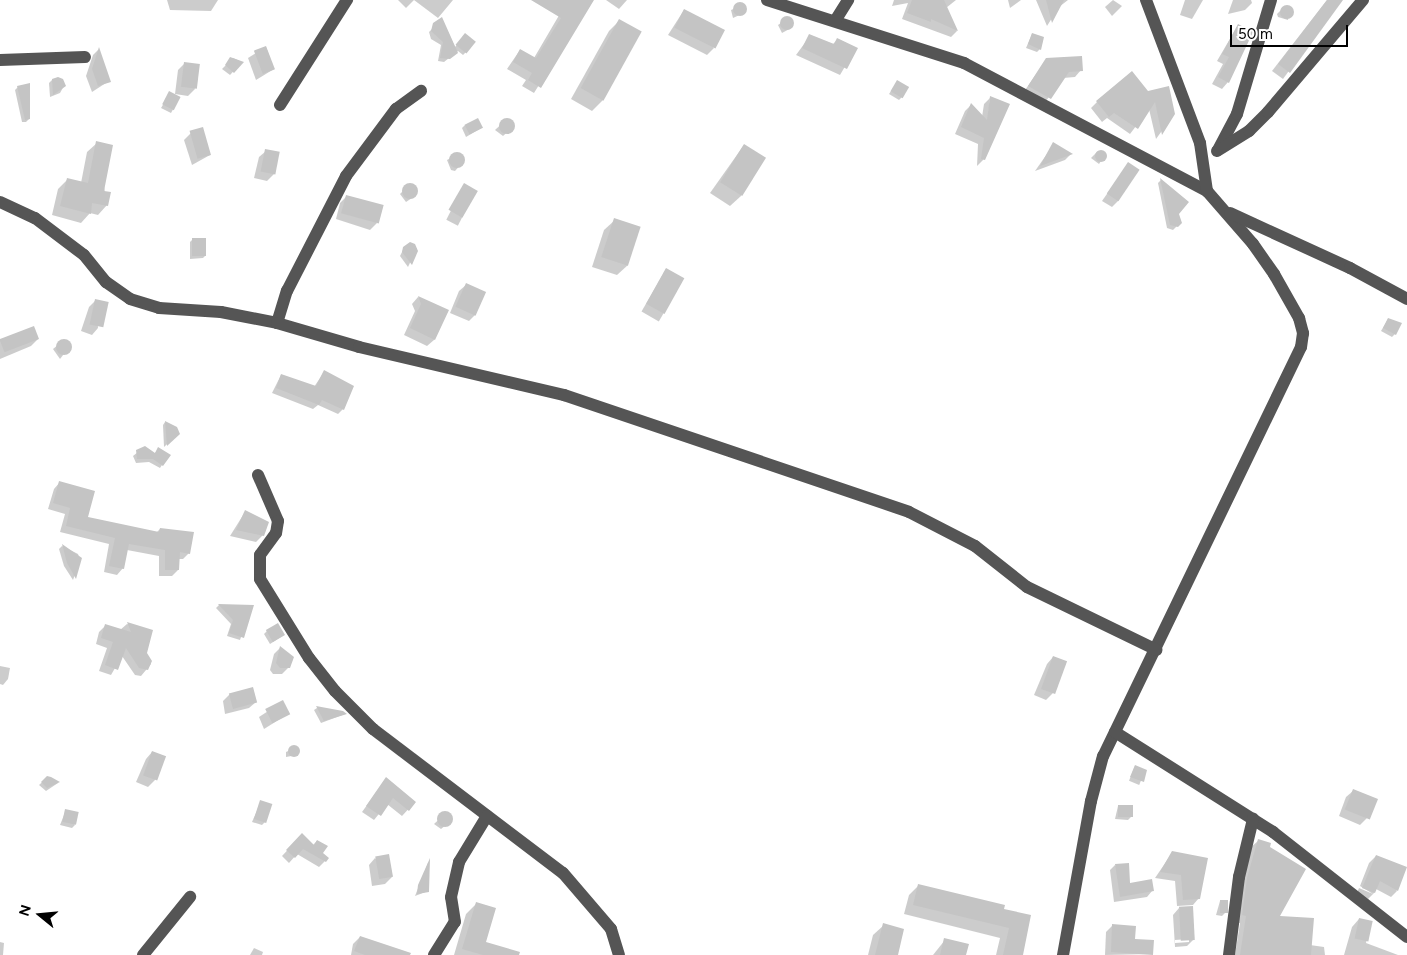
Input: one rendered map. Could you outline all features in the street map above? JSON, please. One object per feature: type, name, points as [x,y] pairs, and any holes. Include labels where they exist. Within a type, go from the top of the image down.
[{"type":"street","points":[[280,105],[347,0]]},
{"type":"street","points":[[767,0],[898,40],[981,71],[1044,108],[1207,191],[1228,212],[1287,296],[1303,333],[1301,347],[1156,650],[1103,756],[1091,801],[1063,955]]},
{"type":"street","points":[[835,21],[848,0]]},
{"type":"street","points":[[1146,0],[1200,142],[1207,191]]},
{"type":"street","points":[[1205,168],[1217,151],[1237,114],[1271,0]]},
{"type":"street","points":[[1217,151],[1249,131],[1268,112],[1363,0]]},
{"type":"street","points":[[0,60],[85,57]]},
{"type":"street","points":[[277,323],[287,291],[346,176],[396,109],[421,91]]},
{"type":"street","points":[[0,202],[35,218],[84,255],[106,282],[130,299],[159,308],[221,312],[277,323],[359,347],[564,394],[909,512],[975,546],[1027,587],[1156,650]]},
{"type":"street","points":[[1228,212],[1350,268],[1407,299]]},
{"type":"street","points":[[258,475],[278,521],[276,533],[260,555],[260,579],[309,658],[335,691],[373,729],[569,880],[611,929],[619,955]]},
{"type":"street","points":[[1115,732],[1253,819],[1407,937]]},
{"type":"street","points":[[434,955],[455,922],[451,897],[459,862],[488,816]]},
{"type":"street","points":[[1229,955],[1239,877],[1253,819]]},
{"type":"street","points":[[142,955],[190,897]]},
{"type":"building","points":[[531,0],[594,0],[541,88],[528,80],[532,73],[513,62],[520,49],[536,58],[561,18]]},
{"type":"building","points":[[912,0],[944,0],[958,31],[931,19],[931,22],[907,13]]},
{"type":"building","points":[[1046,0],[1064,0],[1052,23]]},
{"type":"building","points":[[1327,0],[1343,0],[1290,73],[1278,64]]},
{"type":"building","points":[[740,2],[745,4],[747,9],[745,14],[740,16],[735,14],[733,9],[735,4]]},
{"type":"building","points":[[1287,5],[1292,7],[1294,12],[1292,17],[1287,19],[1282,17],[1280,12],[1282,7]]},
{"type":"building","points":[[684,9],[725,30],[715,49],[674,28]]},
{"type":"building","points":[[787,16],[792,18],[794,23],[792,28],[787,30],[782,28],[780,23],[782,18]]},
{"type":"building","points":[[442,17],[458,53],[450,59],[440,58],[443,42],[431,31],[433,23]]},
{"type":"building","points":[[619,19],[642,32],[603,101],[581,88]]},
{"type":"building","points":[[1238,24],[1253,32],[1229,83],[1218,77],[1229,57],[1222,54]]},
{"type":"building","points":[[465,33],[476,42],[466,53],[456,45]]},
{"type":"building","points":[[1032,33],[1044,37],[1041,50],[1028,44]]},
{"type":"building","points":[[809,34],[834,44],[837,38],[858,48],[847,69],[802,48]]},
{"type":"building","points":[[266,46],[275,69],[263,74],[254,51]]},
{"type":"building","points":[[99,47],[111,82],[98,86],[92,69]]},
{"type":"building","points":[[1082,56],[1083,71],[1069,72],[1051,99],[1028,86],[1046,58]]},
{"type":"building","points":[[230,57],[244,62],[234,73],[225,65]]},
{"type":"building","points":[[184,62],[200,64],[197,89],[181,87]]},
{"type":"building","points":[[1132,71],[1148,91],[1169,86],[1175,114],[1162,135],[1155,102],[1138,129],[1114,113],[1109,117],[1096,101]]},
{"type":"building","points":[[58,77],[63,79],[66,86],[53,95],[52,79]]},
{"type":"building","points":[[897,80],[909,87],[903,98],[890,91]]},
{"type":"building","points":[[30,83],[30,119],[25,120],[17,86]]},
{"type":"building","points":[[169,91],[181,97],[174,110],[162,104]]},
{"type":"building","points":[[990,96],[1010,104],[985,160],[981,159],[984,138],[961,127],[971,103],[987,120]]},
{"type":"building","points":[[478,118],[483,128],[470,135],[465,125]]},
{"type":"building","points":[[504,118],[510,118],[515,123],[513,132],[504,134],[499,129],[499,123]]},
{"type":"building","points":[[203,127],[211,155],[198,159],[190,131]]},
{"type":"building","points":[[96,141],[113,145],[104,191],[111,192],[108,206],[92,203],[91,214],[60,206],[67,178],[88,183]]},
{"type":"building","points":[[1053,142],[1073,154],[1040,166]]},
{"type":"building","points":[[744,144],[766,158],[742,196],[720,182]]},
{"type":"building","points":[[265,149],[280,152],[275,174],[261,172]]},
{"type":"building","points":[[1103,150],[1106,151],[1106,161],[1099,162],[1096,161],[1095,154],[1096,151]]},
{"type":"building","points":[[454,152],[460,152],[465,157],[463,166],[454,168],[449,163],[449,157]]},
{"type":"building","points":[[1128,162],[1140,170],[1118,201],[1107,194]]},
{"type":"building","points":[[1160,178],[1189,202],[1179,214],[1182,223],[1178,227],[1170,225]]},
{"type":"building","points":[[407,183],[413,183],[418,188],[416,197],[407,199],[402,194],[402,188]]},
{"type":"building","points":[[464,183],[478,191],[462,218],[448,210]]},
{"type":"building","points":[[346,195],[384,205],[379,223],[341,213]]},
{"type":"building","points":[[614,218],[641,227],[628,266],[601,257]]},
{"type":"building","points":[[192,238],[206,238],[206,256],[192,256]]},
{"type":"building","points":[[410,242],[415,244],[418,251],[412,265],[402,252],[403,247]]},
{"type":"building","points":[[666,268],[684,278],[664,314],[646,304]]},
{"type":"building","points":[[466,283],[486,292],[476,316],[455,307]]},
{"type":"building","points":[[418,296],[449,310],[435,340],[410,328],[421,304]]},
{"type":"building","points":[[95,299],[109,302],[103,327],[90,324]]},
{"type":"building","points":[[1388,318],[1402,323],[1396,335],[1383,328]]},
{"type":"building","points":[[34,326],[39,339],[4,352],[0,339]]},
{"type":"building","points":[[64,339],[70,341],[72,347],[70,353],[64,355],[58,353],[56,347],[58,341]]},
{"type":"building","points":[[324,370],[354,386],[344,410],[322,400],[319,405],[276,388],[281,374],[316,386]]},
{"type":"building","points":[[165,421],[177,427],[180,434],[167,446]]},
{"type":"building","points":[[145,446],[155,453],[158,447],[171,455],[163,466],[153,459],[137,459],[136,450]]},
{"type":"building","points":[[59,481],[95,491],[88,517],[159,532],[160,528],[194,532],[190,554],[180,552],[179,570],[165,570],[165,550],[129,544],[124,569],[109,566],[115,538],[66,526],[70,508],[53,503]]},
{"type":"building","points":[[245,510],[269,522],[264,536],[236,530]]},
{"type":"building","points":[[62,544],[82,558],[76,579],[67,563]]},
{"type":"building","points":[[218,604],[254,605],[244,638],[229,633],[233,620]]},
{"type":"building","points":[[127,622],[153,630],[147,653],[152,661],[148,670],[139,668],[126,648],[118,670],[105,665],[113,642],[101,638],[105,624],[131,632]]},
{"type":"building","points":[[278,623],[285,635],[273,642],[266,630]]},
{"type":"building","points":[[280,646],[294,657],[290,668],[280,668],[276,663]]},
{"type":"building","points":[[1053,656],[1067,661],[1055,694],[1041,689]]},
{"type":"building","points":[[253,687],[257,702],[233,709],[229,693]]},
{"type":"building","points":[[283,700],[290,714],[272,723],[265,709]]},
{"type":"building","points":[[316,706],[343,711],[347,714],[324,721]]},
{"type":"building","points":[[292,745],[296,745],[300,751],[296,757],[292,757],[288,753],[288,749]]},
{"type":"building","points":[[152,751],[166,756],[157,781],[143,775]]},
{"type":"building","points":[[1135,765],[1147,770],[1144,782],[1130,777]]},
{"type":"building","points":[[47,776],[60,782],[47,788],[41,782]]},
{"type":"building","points":[[386,777],[416,802],[409,811],[393,798],[381,816],[366,806]]},
{"type":"building","points":[[1353,789],[1378,799],[1370,820],[1345,809]]},
{"type":"building","points":[[260,800],[272,804],[266,823],[254,819]]},
{"type":"building","points":[[1118,805],[1133,805],[1133,817],[1118,817]]},
{"type":"building","points":[[65,809],[79,812],[76,825],[62,822]]},
{"type":"building","points":[[445,811],[453,819],[445,827],[437,819]]},
{"type":"building","points":[[302,833],[314,845],[317,840],[328,846],[323,853],[329,858],[326,862],[303,849],[295,858],[286,850]]},
{"type":"building","points":[[1258,839],[1271,843],[1270,847],[1306,869],[1280,916],[1314,918],[1311,955],[1240,955],[1246,916],[1242,915],[1247,878]]},
{"type":"building","points":[[1172,851],[1208,858],[1200,899],[1183,900],[1181,875],[1160,872]]},
{"type":"building","points":[[389,854],[393,877],[379,879],[375,856]]},
{"type":"building","points":[[1376,855],[1407,867],[1398,891],[1380,881],[1375,893],[1362,888]]},
{"type":"building","points":[[430,858],[429,892],[417,894],[418,885]]},
{"type":"building","points":[[1129,863],[1130,883],[1152,879],[1154,891],[1120,897],[1115,864]]},
{"type":"building","points":[[918,884],[1005,905],[1004,909],[1031,915],[1023,955],[1003,955],[1009,928],[913,905]]},
{"type":"building","points":[[1220,900],[1228,900],[1228,913],[1220,913]]},
{"type":"building","points":[[476,902],[496,908],[486,942],[520,952],[519,955],[483,955],[462,949]]},
{"type":"building","points":[[1193,906],[1195,940],[1181,941],[1179,907]]},
{"type":"building","points":[[1359,918],[1373,921],[1368,941],[1355,939]]},
{"type":"building","points":[[883,923],[904,929],[898,955],[875,955]]},
{"type":"building","points":[[1112,924],[1136,926],[1135,939],[1154,940],[1153,955],[1111,952]]},
{"type":"building","points":[[360,936],[411,953],[410,955],[365,955],[354,951]]},
{"type":"building","points":[[944,938],[969,944],[966,955],[940,955]]}]
